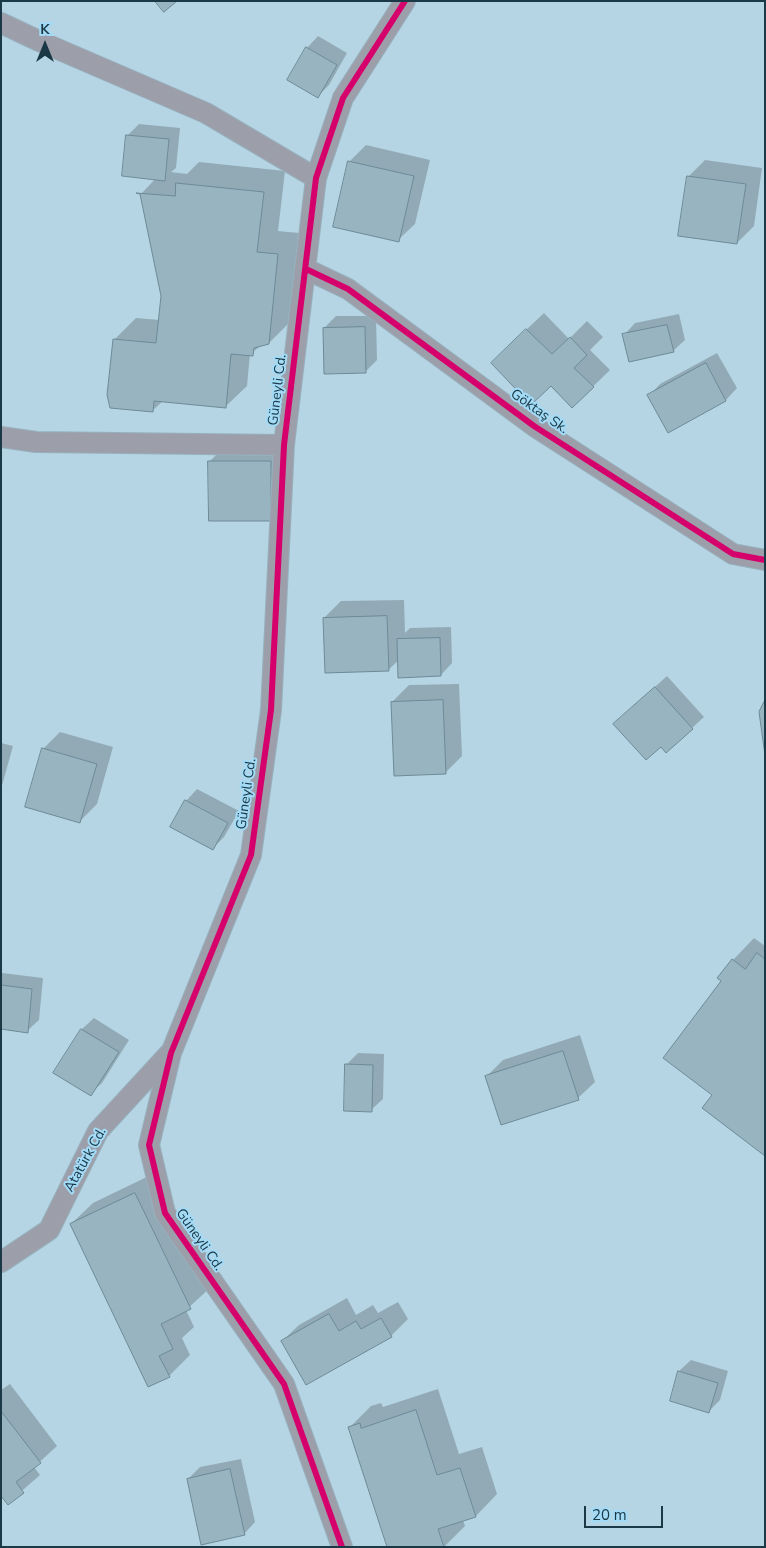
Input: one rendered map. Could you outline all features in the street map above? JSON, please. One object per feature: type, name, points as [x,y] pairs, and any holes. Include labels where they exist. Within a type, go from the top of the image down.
[{"type":"street","name":"Güneyli Cd.","points":[[342,1547],[284,1384],[165,1212],[148,1145],[171,1053],[251,855],[270,710],[284,445],[316,178],[343,98],[405,1]]},
{"type":"street","points":[[1,23],[39,42],[206,113],[316,178]]},
{"type":"street","name":"Göktaş Sk.","points":[[306,269],[348,289],[534,426],[733,554],[765,560]]},
{"type":"street","points":[[1,437],[36,442],[284,445]]},
{"type":"street","name":"Atatürk Cd.","points":[[1,1262],[49,1230],[98,1131],[171,1053]]},
{"type":"building","points":[[155,1],[177,1],[164,12]]},
{"type":"building","points":[[306,47],[337,65],[318,98],[287,80]]},
{"type":"building","points":[[126,135],[169,139],[165,181],[122,176]]},
{"type":"building","points":[[348,161],[414,176],[399,242],[333,227]]},
{"type":"building","points":[[687,176],[746,184],[737,244],[678,236]]},
{"type":"building","points":[[176,183],[264,192],[257,252],[278,254],[269,344],[254,348],[253,356],[231,354],[226,408],[154,401],[153,412],[110,408],[107,395],[113,339],[156,343],[161,296],[140,194],[136,193],[175,196]]},
{"type":"building","points":[[667,325],[674,352],[629,362],[622,334]]},
{"type":"building","points":[[365,327],[366,373],[324,374],[323,328]]},
{"type":"building","points":[[526,329],[552,354],[570,337],[587,355],[574,368],[594,387],[572,408],[551,386],[531,405],[491,363]]},
{"type":"building","points":[[706,363],[726,401],[668,433],[647,395]]},
{"type":"building","points":[[208,461],[271,461],[271,521],[209,521]]},
{"type":"building","points":[[387,616],[389,671],[325,673],[323,618]]},
{"type":"building","points":[[440,638],[441,676],[398,678],[397,639]]},
{"type":"building","points":[[655,687],[693,729],[666,753],[661,747],[646,760],[613,724]]},
{"type":"building","points":[[443,700],[446,774],[394,776],[391,702]]},
{"type":"building","points":[[765,700],[765,755],[759,712]]},
{"type":"building","points":[[42,748],[97,764],[80,823],[25,807]]},
{"type":"building","points":[[185,800],[228,823],[213,850],[170,827]]},
{"type":"building","points":[[757,953],[765,959],[765,1156],[702,1108],[712,1095],[663,1058],[721,981],[717,978],[732,959],[745,969]]},
{"type":"building","points":[[1,985],[32,989],[28,1033],[1,1029]]},
{"type":"building","points":[[81,1029],[119,1052],[91,1096],[53,1073]]},
{"type":"building","points":[[563,1051],[579,1100],[501,1125],[485,1076]]},
{"type":"building","points":[[345,1064],[373,1065],[372,1112],[344,1111]]},
{"type":"building","points":[[135,1193],[191,1309],[161,1324],[173,1349],[159,1356],[170,1377],[148,1387],[70,1224]]},
{"type":"building","points":[[329,1314],[339,1331],[356,1321],[361,1329],[381,1318],[392,1337],[306,1385],[281,1341]]},
{"type":"building","points":[[678,1371],[718,1383],[709,1413],[670,1401]]},
{"type":"building","points":[[416,1410],[437,1475],[460,1468],[476,1517],[438,1529],[444,1547],[387,1547],[348,1427],[360,1423],[361,1428]]},
{"type":"building","points":[[1,1411],[41,1463],[16,1482],[24,1493],[8,1505],[1,1496]]},
{"type":"building","points":[[230,1469],[245,1535],[201,1545],[187,1479]]},
{"type":"cycle path","points":[[342,1547],[284,1384],[165,1213],[149,1145],[171,1053],[251,855],[271,710],[284,445],[316,178],[343,98],[405,1]]},
{"type":"cycle path","points":[[306,269],[348,289],[534,426],[733,554],[765,560]]}]
